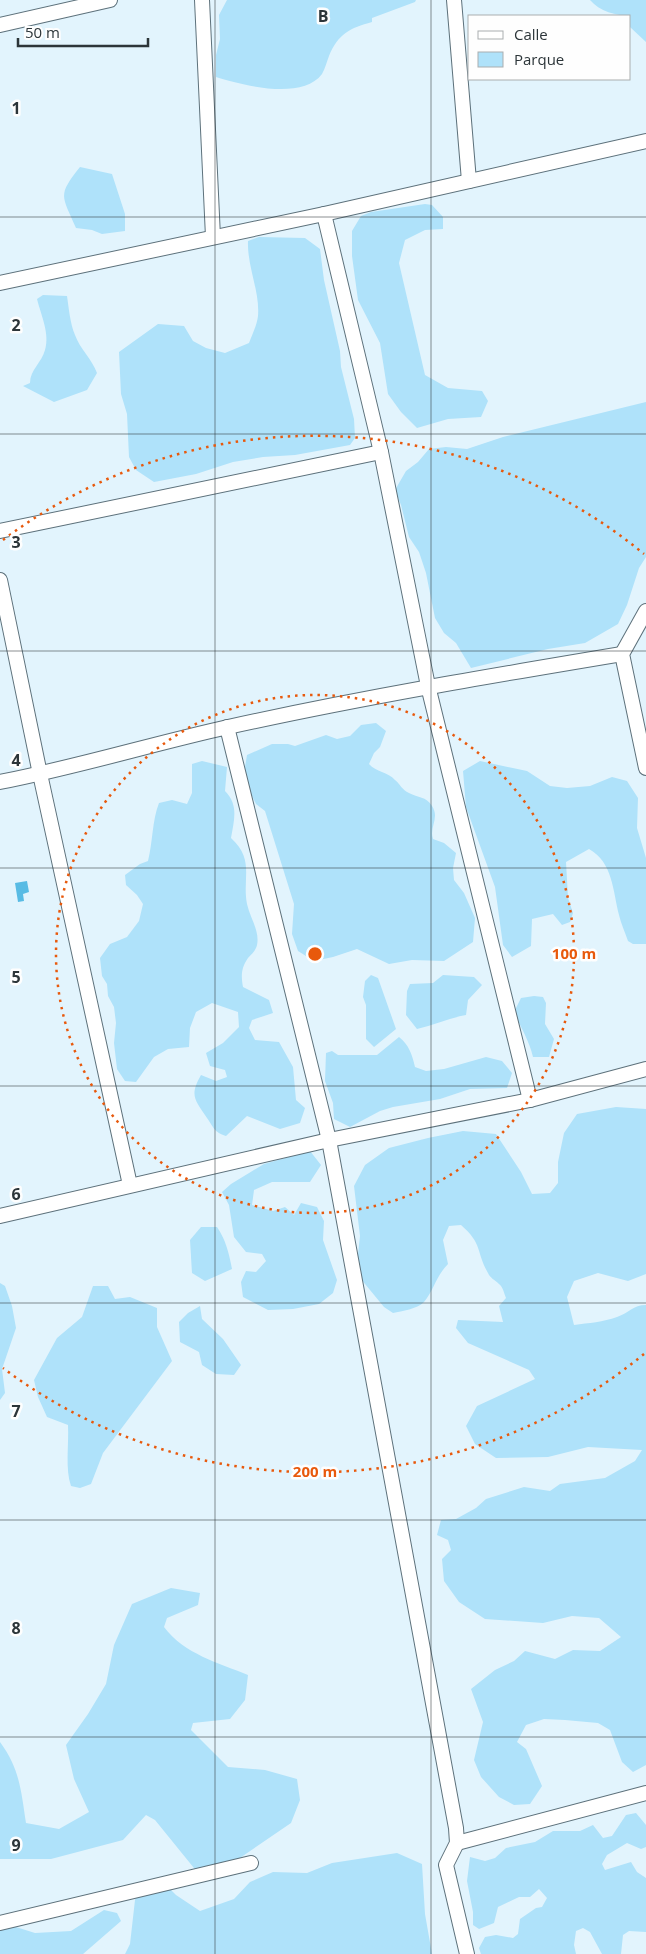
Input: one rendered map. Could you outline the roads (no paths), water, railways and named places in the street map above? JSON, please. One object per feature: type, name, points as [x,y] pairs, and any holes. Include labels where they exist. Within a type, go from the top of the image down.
[{"type":"street","points":[[0,25],[110,0]]},
{"type":"street","points":[[202,0],[213,237]]},
{"type":"street","points":[[454,0],[469,181]]},
{"type":"street","points":[[0,283],[324,214],[646,141]]},
{"type":"street","points":[[324,214],[381,452],[428,686],[530,1100]]},
{"type":"street","points":[[0,531],[381,452]]},
{"type":"street","points":[[0,580],[40,774],[130,1185]]},
{"type":"street","points":[[646,611],[622,654],[646,768]]},
{"type":"street","points":[[0,782],[40,774],[227,727],[428,686],[622,654]]},
{"type":"street","points":[[227,727],[329,1140],[457,1843],[446,1865],[467,1954]]},
{"type":"street","points":[[0,1216],[329,1140],[530,1100],[646,1068]]},
{"type":"street","points":[[457,1843],[646,1793]]},
{"type":"street","points":[[0,1923],[251,1863]]},
{"type":"water","points":[[27,881],[29,892],[23,894],[24,901],[18,902],[15,883]]}]
